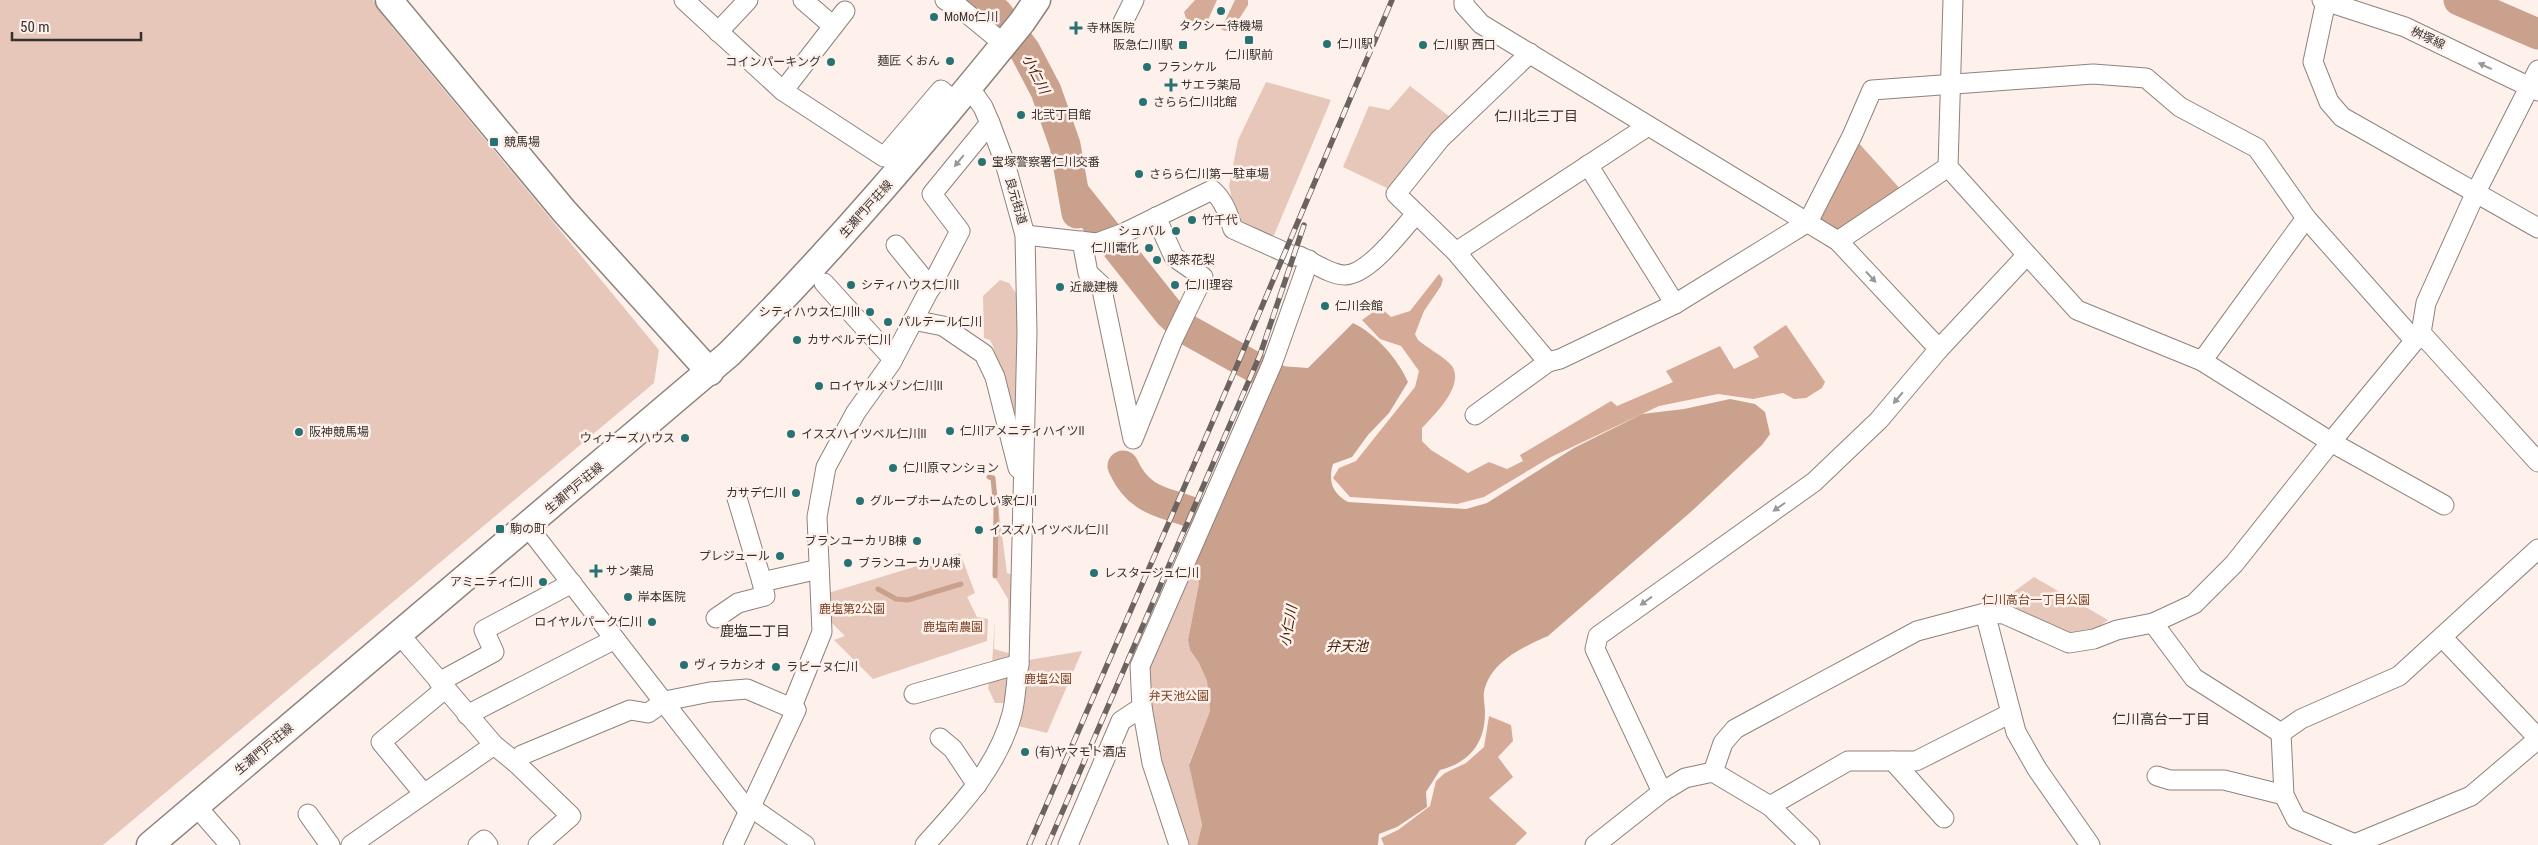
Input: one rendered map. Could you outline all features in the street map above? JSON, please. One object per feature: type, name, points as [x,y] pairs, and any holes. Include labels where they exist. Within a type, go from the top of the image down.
[{"type":"main road","points":[[389,0],[564,211],[710,372]]},
{"type":"main road","name":"生瀬門戸荘線","points":[[150,845],[710,372],[801,281],[884,189],[1022,22],[1037,0]]},
{"type":"street","points":[[684,0],[783,91],[884,156],[941,90],[962,95]]},
{"type":"street","points":[[718,32],[748,0]]},
{"type":"street","points":[[803,0],[833,26]]},
{"type":"street","points":[[946,0],[959,7],[1004,44]]},
{"type":"street","points":[[1123,22],[1134,0]]},
{"type":"street","points":[[1464,0],[1464,5],[1481,24],[1838,241],[1939,349]]},
{"type":"street","points":[[1953,0],[1948,167],[2026,256],[2078,310],[2202,361],[2331,442],[2444,505]]},
{"type":"street","points":[[2324,1],[2313,62],[2329,102],[2342,117],[2538,228]]},
{"type":"street","name":"桝塚線","points":[[2324,1],[2404,27],[2535,83]]},
{"type":"street","points":[[783,91],[845,11]]},
{"type":"street","points":[[1530,53],[1440,139],[1396,194],[1415,215],[1456,252],[1548,362]]},
{"type":"street","points":[[1475,415],[1548,362],[1560,359],[1675,304],[1808,222],[1852,136],[1872,90],[1951,86],[2093,74],[2146,78],[2180,107],[2257,148],[2306,218],[2538,462]]},
{"type":"street","points":[[1713,772],[1723,743],[1735,729],[1917,631],[1985,613],[2004,614],[2068,642],[2094,639],[2117,630],[2153,623],[2194,604],[2234,564],[2418,337],[2426,303],[2476,192],[2535,83]]},
{"type":"street","name":"良元街道","points":[[962,95],[984,107],[1005,163],[1026,234],[1027,312],[1022,486]]},
{"type":"street","points":[[796,710],[793,704],[822,632],[817,517],[826,467],[856,412],[893,359],[960,231],[932,194],[990,123]]},
{"type":"street","points":[[1456,252],[1648,126]]},
{"type":"street","points":[[1588,166],[1675,304]]},
{"type":"street","points":[[1838,241],[1948,167]]},
{"type":"street","points":[[1026,234],[1090,242],[1124,233],[1212,190],[1223,204],[1233,229],[1309,260],[1334,273],[1346,276],[1357,272],[1379,255],[1415,215]]},
{"type":"street","points":[[1090,242],[1088,273],[1101,285],[1133,439],[1173,339],[1203,277],[1174,257],[1156,217]]},
{"type":"street","points":[[2202,361],[2306,218]]},
{"type":"street","points":[[897,245],[931,288]]},
{"type":"street","points":[[1662,792],[1595,649],[1598,636],[1814,482],[1879,420],[1939,349],[2026,256]]},
{"type":"street","points":[[1179,845],[1152,763],[1142,707],[1140,666],[1272,364],[1309,260]]},
{"type":"street","points":[[824,284],[893,359]]},
{"type":"street","points":[[913,320],[943,326],[984,354],[995,377],[1022,486],[1018,664],[1012,714],[995,756],[977,785],[925,845]]},
{"type":"street","points":[[716,618],[738,603],[765,596],[737,498]]},
{"type":"street","points":[[528,527],[750,810],[805,845]]},
{"type":"street","points":[[2281,733],[2301,719],[2399,676],[2538,549]]},
{"type":"street","points":[[762,582],[819,569]]},
{"type":"street","points":[[424,794],[381,742],[442,686],[494,652],[484,630],[572,583]]},
{"type":"street","points":[[1985,613],[2016,732],[2037,769],[2090,845]]},
{"type":"street","points":[[2153,623],[2194,678],[2281,733]]},
{"type":"street","points":[[400,635],[494,745],[515,762],[571,816],[538,845]]},
{"type":"street","points":[[2281,733],[2284,795],[2296,818],[2357,844],[2471,796],[2538,739],[2442,637]]},
{"type":"street","points":[[468,715],[615,639]]},
{"type":"street","points":[[914,694],[1018,664]]},
{"type":"street","points":[[515,762],[522,755],[630,710],[648,713],[664,701],[710,692],[747,689],[796,710]]},
{"type":"street","points":[[1068,845],[1121,721],[1142,707]]},
{"type":"street","points":[[733,845],[796,710]]},
{"type":"street","points":[[1770,806],[1848,761],[1916,761],[2011,713]]},
{"type":"street","points":[[940,738],[953,749],[977,785]]},
{"type":"street","points":[[351,845],[494,745]]},
{"type":"street","points":[[1893,761],[1944,818]]},
{"type":"street","points":[[1595,845],[1662,792],[1685,778],[1713,772],[1770,806],[1810,845]]},
{"type":"street","points":[[2157,776],[2170,780],[2224,780],[2284,795]]},
{"type":"street","points":[[196,806],[230,845]]},
{"type":"street","points":[[308,814],[330,845]]},
{"type":"street","points":[[478,845],[484,840],[488,845]]},
{"type":"green space","name":"阪神競馬場","points":[[0,0],[373,0],[392,27],[659,350],[654,383],[103,845],[0,845]]},
{"type":"green space","points":[[1266,82],[1331,100],[1274,235],[1269,237],[1244,230],[1234,207],[1229,186],[1238,140]]},
{"type":"green space","points":[[1410,86],[1454,120],[1389,189],[1343,167],[1369,106],[1389,110]]},
{"type":"green space","points":[[1000,280],[1009,283],[1017,295],[1017,418],[1013,420],[993,346],[990,340],[984,338],[983,296]]},
{"type":"green space","points":[[994,475],[1007,573],[1014,575],[1012,642],[1009,642],[1008,599],[996,579],[997,509]]},
{"type":"green space","points":[[960,553],[975,593],[967,597],[977,617],[988,619],[987,641],[873,679],[834,640],[845,636],[830,621],[825,594]]},
{"type":"green space","name":"弁天池公園","points":[[1191,560],[1199,583],[1188,640],[1190,650],[1199,663],[1207,681],[1210,711],[1189,764],[1202,825],[1197,845],[1190,845],[1152,731],[1147,670]]},
{"type":"green space","name":"仁川高台一丁目公園","points":[[2034,577],[2108,620],[2096,629],[2069,635],[1997,604]]},
{"type":"green space","points":[[995,618],[994,649],[1012,654],[1006,661],[992,664]]},
{"type":"green space","name":"鹿塩公園","points":[[1082,651],[1047,733],[1018,726],[1026,690],[1029,660]]},
{"type":"green space","points":[[1003,673],[1009,679],[1005,703],[995,703],[988,688],[990,677]]},
{"type":"shaded area","points":[[1195,0],[1217,0],[1207,22],[1187,21],[1184,12]]},
{"type":"shaded area","points":[[1235,0],[1248,0],[1248,5],[1232,30],[1225,31],[1221,29]]},
{"type":"shaded area","points":[[1856,140],[1903,192],[1837,235],[1816,216]]},
{"type":"shaded area","points":[[1439,274],[1443,279],[1441,286],[1424,311],[1415,334],[1418,340],[1452,366],[1455,374],[1451,391],[1446,400],[1422,428],[1422,441],[1431,450],[1468,473],[1489,462],[1507,469],[1523,461],[1520,455],[1611,401],[1617,406],[1673,382],[1666,371],[1720,346],[1734,369],[1759,357],[1753,347],[1786,325],[1825,382],[1822,388],[1806,398],[1794,399],[1783,393],[1753,399],[1718,394],[1659,406],[1551,457],[1484,497],[1457,504],[1350,497],[1333,478],[1339,468],[1356,461],[1415,387],[1419,371],[1401,346],[1380,339],[1362,320],[1380,307],[1391,317],[1410,311]]},
{"type":"shaded area","points":[[1489,716],[1511,725],[1513,741],[1498,757],[1513,777],[1489,798],[1527,833],[1515,845],[1384,845],[1381,838],[1398,830],[1430,806],[1436,781],[1445,773],[1466,763],[1484,747]]},
{"type":"water","name":"弁天池","points":[[1353,323],[1378,340],[1392,356],[1408,382],[1389,413],[1368,435],[1352,457],[1333,464],[1331,481],[1338,495],[1348,502],[1466,509],[1487,503],[1574,448],[1642,414],[1684,409],[1730,399],[1755,404],[1765,412],[1770,434],[1762,445],[1693,510],[1548,636],[1528,645],[1500,664],[1487,681],[1484,692],[1484,723],[1479,741],[1474,749],[1460,762],[1440,770],[1426,792],[1427,807],[1397,827],[1379,834],[1378,845],[1197,845],[1202,825],[1189,765],[1210,711],[1207,681],[1199,663],[1190,650],[1188,640],[1199,583],[1191,560],[1280,366],[1308,368]]},
{"type":"waterway","name":"小仁川","points":[[974,0],[997,13],[1025,51],[1046,91],[1065,145],[1077,213]]},
{"type":"waterway","points":[[2459,0],[2538,34]]},
{"type":"waterway","points":[[1074,193],[1170,314],[1186,329],[1274,378]]},
{"type":"waterway","name":"小仁川","points":[[1123,466],[1131,480],[1150,497],[1197,514],[1216,524],[1231,538]]},
{"type":"waterway","points":[[989,477],[993,478],[996,510],[995,576]]},
{"type":"waterway","points":[[878,589],[896,599],[908,600],[961,584]]},
{"type":"railway","points":[[1029,845],[1235,370],[1392,0]]},
{"type":"railway","points":[[1048,845],[1260,355],[1304,225]]},
{"type":"place","name":"タクシー待機場","points":[[1221,11]]},
{"type":"place","name":"MoMo仁川","points":[[934,17]]},
{"type":"place","name":"寺林医院","points":[[1076,28]]},
{"type":"place","name":"仁川駅前","points":[[1249,40]]},
{"type":"place","name":"仁川駅","points":[[1327,44]]},
{"type":"place","name":"阪急仁川駅","points":[[1183,45]]},
{"type":"place","name":"仁川駅 西口","points":[[1423,45]]},
{"type":"place","name":"麺匠 くおん","points":[[950,61]]},
{"type":"place","name":"コインパーキング","points":[[831,62]]},
{"type":"place","name":"フランケル","points":[[1147,67]]},
{"type":"place","name":"サエラ薬局","points":[[1171,85]]},
{"type":"place","name":"さらら仁川北館","points":[[1143,102]]},
{"type":"place","name":"北弐丁目館","points":[[1021,115]]},
{"type":"place","name":"競馬場","points":[[494,142]]},
{"type":"place","name":"宝塚警察署仁川交番","points":[[982,162]]},
{"type":"place","name":"さらら仁川第一駐車場","points":[[1139,174]]},
{"type":"place","name":"竹千代","points":[[1192,220]]},
{"type":"place","name":"シュバル","points":[[1176,231]]},
{"type":"place","name":"仁川電化","points":[[1149,248]]},
{"type":"place","name":"喫茶花梨","points":[[1157,260]]},
{"type":"place","name":"シティハウス仁川I","points":[[851,285]]},
{"type":"place","name":"仁川理容","points":[[1175,285]]},
{"type":"place","name":"近畿建機","points":[[1060,287]]},
{"type":"place","name":"仁川会館","points":[[1325,306]]},
{"type":"place","name":"シティハウス仁川II","points":[[870,312]]},
{"type":"place","name":"パルテール仁川","points":[[888,322]]},
{"type":"place","name":"カサベルテ仁川","points":[[797,340]]},
{"type":"place","name":"ロイヤルメゾン仁川II","points":[[819,386]]},
{"type":"place","name":"仁川アメニティハイツII","points":[[950,431]]},
{"type":"place","name":"阪神競馬場","points":[[299,432]]},
{"type":"place","name":"イスズハイツベル仁川II","points":[[791,434]]},
{"type":"place","name":"ウィナーズハウス","points":[[685,438]]},
{"type":"place","name":"仁川原マンション","points":[[893,468]]},
{"type":"place","name":"カサデ仁川","points":[[796,493]]},
{"type":"place","name":"グループホームたのしい家仁川","points":[[860,501]]},
{"type":"place","name":"駒の町","points":[[500,529]]},
{"type":"place","name":"イスズハイツベル仁川","points":[[979,530]]},
{"type":"place","name":"ブランユーカリB棟","points":[[917,541]]},
{"type":"place","name":"プレジュール","points":[[780,556]]},
{"type":"place","name":"ブランユーカリA棟","points":[[848,563]]},
{"type":"place","name":"サン薬局","points":[[596,571]]},
{"type":"place","name":"レスタージュ仁川","points":[[1094,573]]},
{"type":"place","name":"アミニティ仁川","points":[[543,582]]},
{"type":"place","name":"岸本医院","points":[[628,597]]},
{"type":"place","name":"ロイヤルパーク仁川","points":[[652,622]]},
{"type":"place","name":"ヴィラカシオ","points":[[684,665]]},
{"type":"place","name":"ラビーヌ仁川","points":[[776,667]]},
{"type":"place","name":"(有)ヤマモト酒店","points":[[1025,752]]},
{"type":"district","name":"仁川北三丁目","points":[[1536,116]]},
{"type":"district","name":"鹿塩二丁目","points":[[755,631]]},
{"type":"district","name":"仁川高台一丁目","points":[[2161,719]]},
{"type":"park label","name":"鹿塩第2公園","points":[[852,609]]},
{"type":"park label","name":"鹿塩南農園","points":[[953,627]]}]
